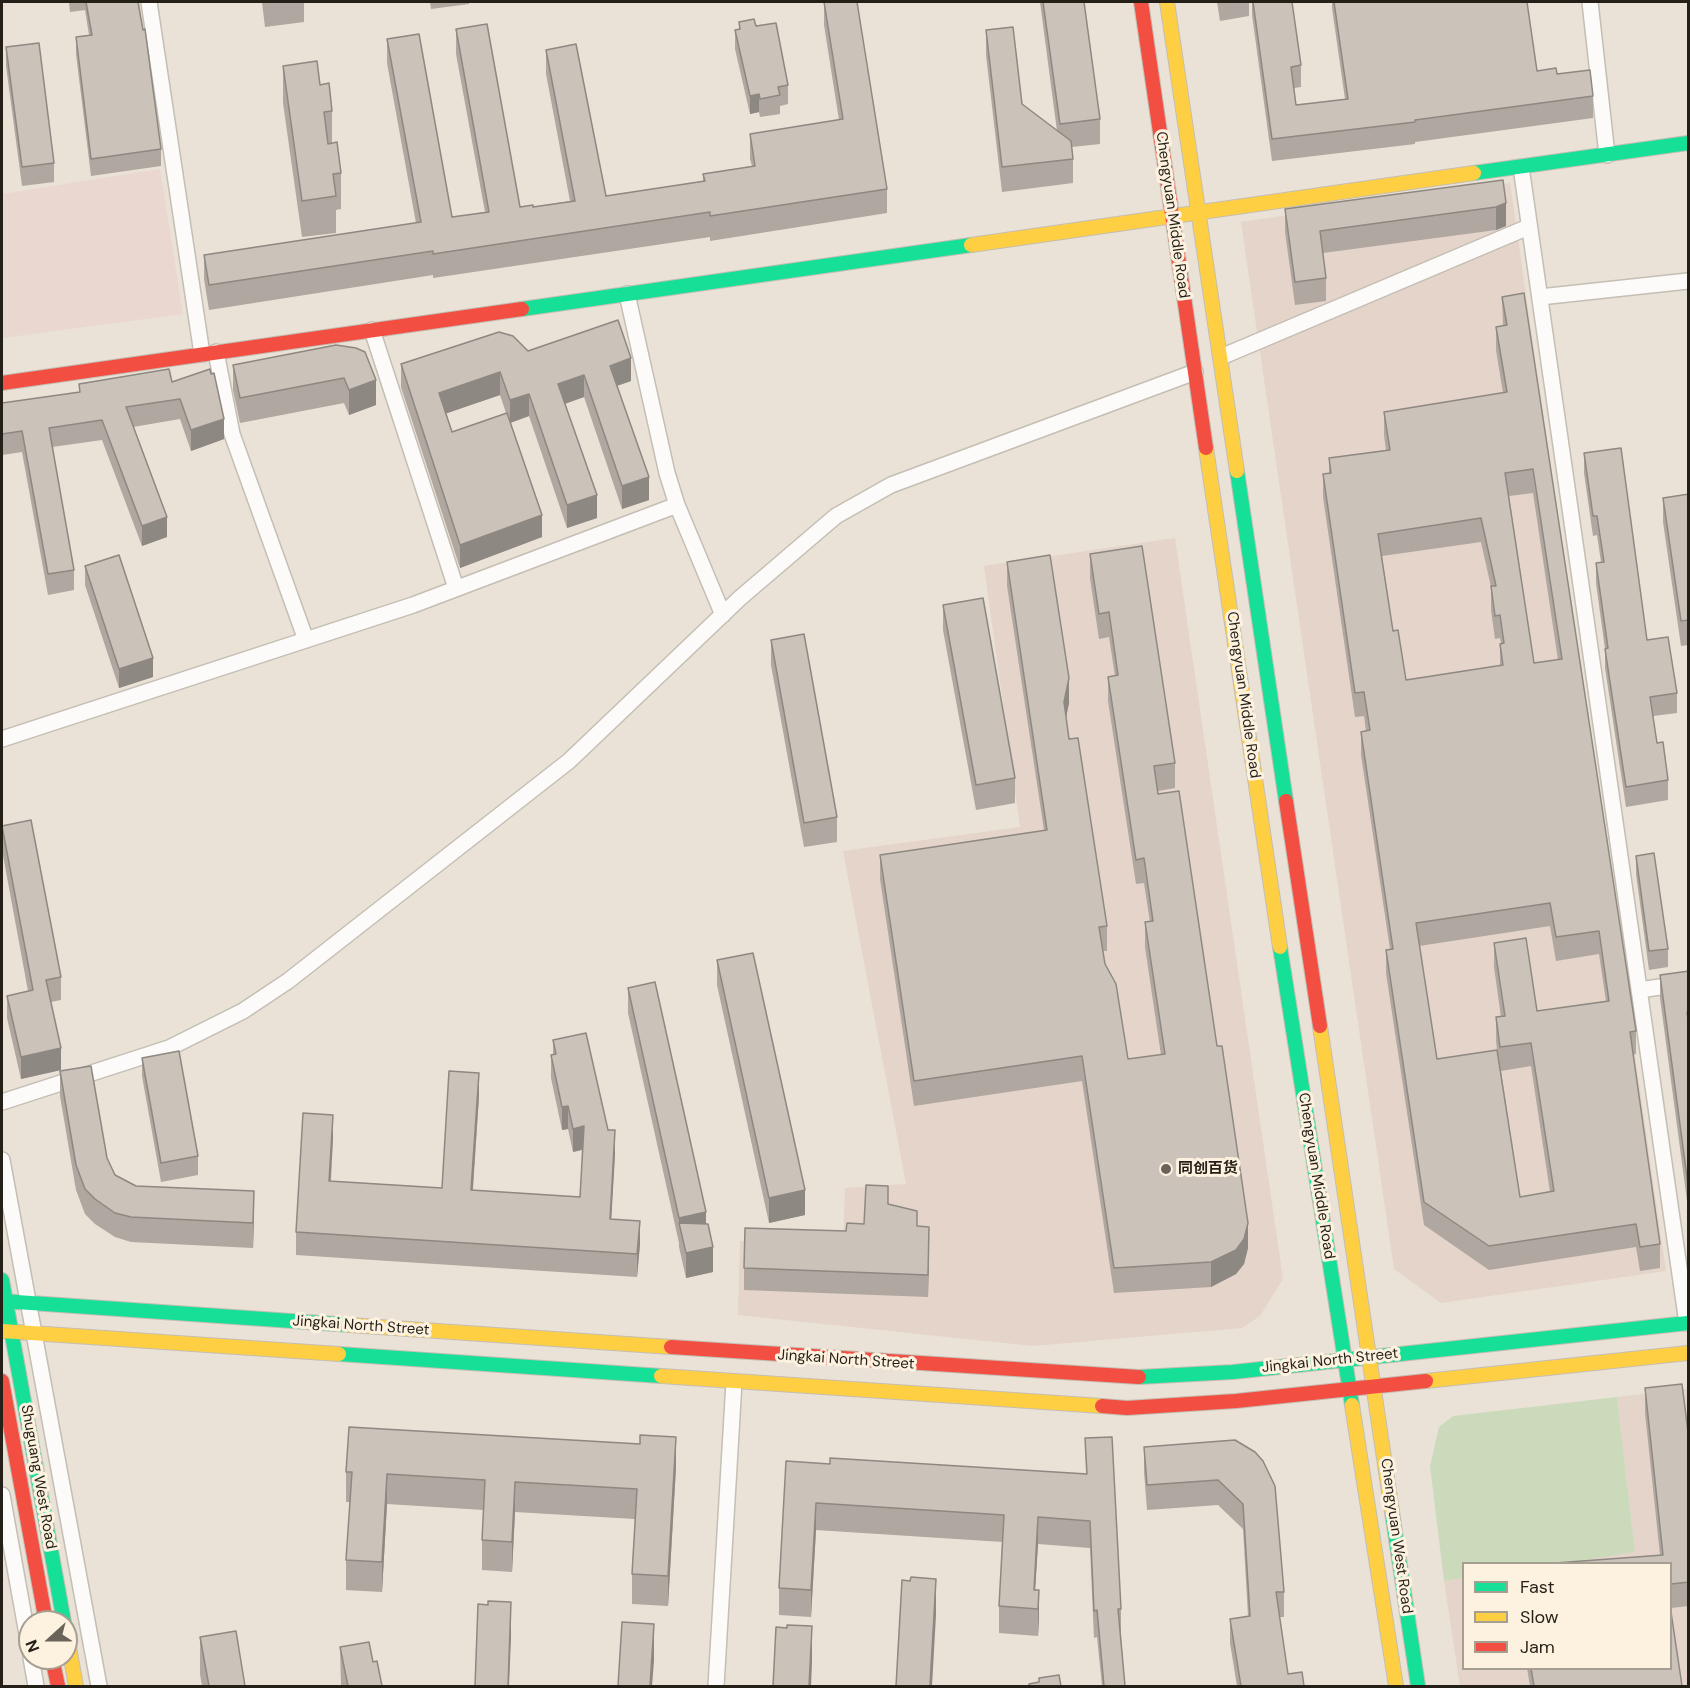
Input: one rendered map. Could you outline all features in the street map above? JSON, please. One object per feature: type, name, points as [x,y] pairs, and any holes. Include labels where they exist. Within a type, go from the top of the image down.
[{"type":"main road","name":"Chengyuan Middle Road","points":[[1141,2],[1274,909],[1349,1389]]},
{"type":"main road","name":"Chengyuan Middle Road","points":[[1167,2],[1374,1386]]},
{"type":"main road","points":[[2,383],[1689,144]]},
{"type":"main road","name":"Shuguang West Road","points":[[2,1280],[6,1331],[62,1610]]},
{"type":"main road","name":"Jingkai North Street","points":[[3,1301],[1127,1378],[1185,1376],[1688,1323]]},
{"type":"main road","name":"Jingkai North Street","points":[[6,1331],[1127,1408],[1236,1401],[1689,1353]]},
{"type":"main road","name":"Shuguang West Road","points":[[2,1381],[44,1610]]},
{"type":"main road","name":"Chengyuan West Road","points":[[1374,1386],[1418,1686]]},
{"type":"main road","name":"Chengyuan West Road","points":[[1349,1389],[1395,1686]]},
{"type":"main road","points":[[55,1670],[58,1686]]},
{"type":"main road","points":[[73,1670],[76,1686]]},
{"type":"street","points":[[149,2],[209,353],[232,434],[306,640]]},
{"type":"street","points":[[1590,2],[1607,155]]},
{"type":"street","points":[[1521,167],[1688,1323]]},
{"type":"street","points":[[1221,357],[1526,228]]},
{"type":"street","points":[[1540,297],[1689,281]]},
{"type":"street","points":[[627,294],[648,397],[677,505],[723,615]]},
{"type":"street","points":[[372,330],[456,588]]},
{"type":"street","points":[[2,1101],[118,1066],[169,1047],[243,1011],[288,981],[568,761],[723,615],[836,516],[891,484],[1195,372]]},
{"type":"street","points":[[2,739],[306,640],[456,588],[677,505]]},
{"type":"street","points":[[1639,990],[1689,983]]},
{"type":"street","points":[[2,1160],[99,1686]]},
{"type":"street","points":[[716,1686],[734,1382]]},
{"type":"street","points":[[2,1495],[23,1610]]},
{"type":"street","points":[[33,1670],[36,1686]]},
{"type":"shaded area","points":[[160,169],[183,314],[2,338],[2,194]]},
{"type":"shaded area","points":[[1510,183],[1666,1271],[1441,1303],[1394,1269],[1241,222]]},
{"type":"shaded area","points":[[1175,538],[1283,1279],[1260,1316],[1242,1328],[1033,1346],[738,1315],[740,1241],[843,1247],[845,1188],[906,1184],[843,851],[1020,827],[984,566]]},
{"type":"shaded area","points":[[1688,1389],[1688,1686],[1460,1686],[1444,1581],[1462,1578],[1462,1670],[1672,1670],[1672,1562],[1566,1562],[1635,1552],[1617,1397]]},
{"type":"green space","points":[[1617,1397],[1635,1552],[1572,1562],[1462,1562],[1462,1578],[1444,1581],[1430,1466],[1439,1427],[1453,1416]]},
{"type":"building","points":[[86,2],[138,2],[143,30],[145,29],[161,149],[91,159],[76,37],[92,35]]},
{"type":"building","points":[[824,2],[857,2],[887,189],[710,216],[710,212],[433,254],[433,251],[209,285],[204,255],[421,222],[387,39],[419,34],[452,217],[489,212],[456,29],[487,24],[520,207],[533,205],[533,207],[575,201],[546,50],[576,44],[606,196],[705,181],[703,174],[755,166],[750,134],[843,119]]},
{"type":"building","points":[[1043,2],[1084,2],[1100,119],[1060,124]]},
{"type":"building","points":[[1253,2],[1292,2],[1301,65],[1291,67],[1296,105],[1348,99],[1334,2],[1527,2],[1537,71],[1556,68],[1557,74],[1590,70],[1593,96],[1415,120],[1415,122],[1272,139]]},
{"type":"building","points":[[754,19],[756,26],[776,23],[788,85],[778,87],[780,95],[760,99],[759,94],[750,96],[735,30],[740,29],[739,22]]},
{"type":"building","points":[[1013,27],[1022,104],[1071,141],[1073,159],[1002,167],[986,30]]},
{"type":"building","points":[[39,43],[54,163],[22,167],[6,47]]},
{"type":"building","points":[[317,61],[320,85],[329,83],[332,111],[324,112],[328,144],[337,142],[341,173],[333,174],[336,196],[302,201],[283,66]]},
{"type":"building","points":[[1503,180],[1506,203],[1496,207],[1320,231],[1326,278],[1295,282],[1285,209]]},
{"type":"building","points":[[1524,293],[1636,1031],[1630,1032],[1660,1244],[1640,1247],[1636,1224],[1489,1246],[1424,1202],[1386,950],[1393,949],[1361,732],[1370,730],[1364,692],[1355,693],[1323,474],[1331,473],[1329,458],[1390,450],[1384,412],[1507,392],[1496,327],[1507,325],[1502,297]],"holes":[[[1533,469],[1562,659],[1534,663],[1505,473]],[[1481,518],[1496,586],[1491,586],[1495,616],[1500,615],[1504,643],[1500,644],[1503,665],[1406,680],[1398,630],[1393,631],[1378,534]],[[1550,903],[1556,937],[1599,931],[1609,1001],[1537,1011],[1526,938],[1494,943],[1505,1016],[1496,1017],[1500,1047],[1531,1043],[1554,1191],[1520,1197],[1497,1050],[1437,1059],[1416,923]]]},
{"type":"building","points":[[618,320],[631,358],[610,366],[649,477],[622,486],[584,375],[558,384],[597,495],[567,505],[529,394],[510,400],[500,372],[439,393],[452,432],[507,413],[542,515],[460,545],[401,364],[499,332],[513,336],[528,351]]},
{"type":"building","points":[[336,345],[365,352],[376,380],[349,390],[344,378],[240,398],[233,365]]},
{"type":"building","points":[[169,369],[172,382],[210,369],[211,374],[214,373],[224,419],[191,430],[180,399],[126,407],[167,517],[142,526],[102,420],[49,428],[74,570],[48,574],[22,431],[2,434],[2,403],[80,392],[79,384]]},
{"type":"building","points":[[1621,448],[1647,640],[1668,637],[1677,693],[1650,697],[1657,743],[1663,742],[1668,780],[1626,787],[1605,649],[1608,648],[1596,563],[1604,562],[1597,516],[1593,516],[1584,453]]},
{"type":"building","points":[[1689,494],[1689,620],[1681,621],[1663,498]]},
{"type":"building","points":[[1142,546],[1175,763],[1154,766],[1158,794],[1179,791],[1217,1046],[1222,1046],[1248,1223],[1244,1239],[1236,1250],[1211,1262],[1114,1268],[1082,1056],[914,1081],[880,855],[1047,830],[1007,562],[1050,555],[1069,678],[1064,702],[1069,739],[1078,738],[1107,926],[1099,927],[1105,964],[1116,984],[1128,1059],[1165,1054],[1145,922],[1153,921],[1144,858],[1136,860],[1108,677],[1118,675],[1109,612],[1099,614],[1090,554]]},
{"type":"building","points":[[119,555],[153,658],[119,669],[85,566]]},
{"type":"building","points":[[983,598],[1015,778],[976,785],[943,605]]},
{"type":"building","points":[[804,634],[837,817],[804,823],[771,640]]},
{"type":"building","points":[[31,820],[61,977],[46,980],[61,1048],[21,1057],[7,996],[33,990],[2,826]]},
{"type":"building","points":[[1654,853],[1668,949],[1649,951],[1636,856]]},
{"type":"building","points":[[753,953],[805,1190],[769,1198],[717,960]]},
{"type":"building","points":[[1689,971],[1689,1012],[1687,1012],[1689,1026],[1689,1192],[1660,975]]},
{"type":"building","points":[[655,982],[706,1212],[679,1218],[628,988]]},
{"type":"building","points":[[586,1033],[608,1130],[615,1130],[610,1219],[640,1221],[637,1254],[296,1232],[303,1113],[333,1115],[329,1181],[442,1188],[449,1071],[479,1073],[471,1190],[580,1197],[584,1126],[573,1129],[568,1106],[562,1107],[551,1055],[556,1054],[553,1040]]},
{"type":"building","points":[[179,1051],[198,1156],[161,1163],[142,1058]]},
{"type":"building","points":[[91,1066],[107,1158],[115,1175],[136,1186],[254,1191],[253,1223],[131,1217],[115,1213],[95,1199],[85,1189],[76,1165],[60,1071]]},
{"type":"building","points":[[866,1185],[888,1186],[888,1204],[917,1211],[917,1226],[929,1227],[928,1275],[744,1268],[745,1228],[846,1231],[847,1223],[864,1224]]},
{"type":"building","points":[[679,1223],[708,1224],[713,1247],[686,1253]]},
{"type":"building","points":[[1682,1384],[1689,1440],[1689,1582],[1672,1584],[1672,1562],[1568,1562],[1663,1555],[1645,1388]]},
{"type":"building","points":[[349,1427],[640,1444],[640,1435],[676,1437],[668,1576],[632,1574],[637,1489],[515,1482],[512,1542],[482,1540],[485,1480],[387,1474],[382,1562],[346,1560],[352,1472],[346,1472]]},
{"type":"building","points":[[1112,1437],[1121,1609],[1118,1609],[1125,1686],[1104,1686],[1097,1610],[1094,1611],[1090,1521],[1038,1517],[1034,1590],[1039,1590],[1038,1609],[999,1606],[1004,1515],[816,1503],[811,1590],[779,1588],[786,1461],[830,1464],[830,1458],[1087,1474],[1085,1438]]},
{"type":"building","points":[[1235,1440],[1255,1452],[1263,1461],[1275,1486],[1284,1592],[1276,1592],[1288,1674],[1302,1672],[1304,1686],[1241,1686],[1230,1619],[1250,1616],[1243,1504],[1218,1480],[1147,1485],[1144,1447]]},
{"type":"building","points":[[911,1577],[936,1579],[930,1686],[896,1686],[902,1580],[910,1581]]},
{"type":"building","points":[[488,1601],[511,1602],[508,1686],[475,1686],[478,1604],[488,1605]]},
{"type":"building","points":[[1672,1619],[1682,1686],[1534,1686],[1531,1670],[1672,1670]]},
{"type":"building","points":[[622,1622],[654,1624],[650,1686],[618,1686]]},
{"type":"building","points":[[787,1625],[812,1626],[809,1686],[773,1686],[776,1627],[787,1628]]},
{"type":"building","points":[[236,1631],[245,1686],[209,1686],[200,1637]]},
{"type":"building","points":[[369,1642],[373,1662],[377,1661],[382,1686],[348,1686],[340,1647]]},
{"type":"building","points":[[1059,1675],[1061,1686],[1029,1686],[1029,1684],[1039,1682],[1039,1678]]},
{"type":"traffic: fast","points":[[1474,173],[1688,143]]},
{"type":"traffic: fast","points":[[522,309],[971,245]]},
{"type":"traffic: fast","points":[[1237,471],[1286,801]]},
{"type":"traffic: fast","points":[[1280,947],[1352,1405]]},
{"type":"traffic: fast","points":[[2,1280],[62,1610]]},
{"type":"traffic: fast","points":[[2,1301],[350,1325]]},
{"type":"traffic: fast","points":[[1139,1377],[1233,1372],[1688,1323]]},
{"type":"traffic: fast","points":[[339,1354],[661,1376]]},
{"type":"traffic: fast","points":[[1392,1512],[1418,1686]]},
{"type":"traffic: slow","points":[[1167,2],[1237,471]]},
{"type":"traffic: slow","points":[[971,245],[1474,173]]},
{"type":"traffic: slow","points":[[1206,448],[1280,947]]},
{"type":"traffic: slow","points":[[1320,1026],[1392,1512]]},
{"type":"traffic: slow","points":[[350,1325],[671,1347]]},
{"type":"traffic: slow","points":[[2,1331],[339,1354]]},
{"type":"traffic: slow","points":[[1426,1381],[1688,1353]]},
{"type":"traffic: slow","points":[[661,1376],[1102,1406]]},
{"type":"traffic: slow","points":[[1352,1405],[1396,1686]]},
{"type":"traffic: slow","points":[[73,1670],[76,1686]]},
{"type":"traffic: jam","points":[[1141,2],[1206,448]]},
{"type":"traffic: jam","points":[[2,383],[522,309]]},
{"type":"traffic: jam","points":[[1286,801],[1320,1026]]},
{"type":"traffic: jam","points":[[671,1347],[1139,1377]]},
{"type":"traffic: jam","points":[[2,1381],[44,1610]]},
{"type":"traffic: jam","points":[[1102,1406],[1127,1408],[1236,1401],[1426,1381]]},
{"type":"traffic: jam","points":[[55,1670],[58,1686]]},
{"type":"place","name":"同创百货","points":[[1166,1169]]}]
